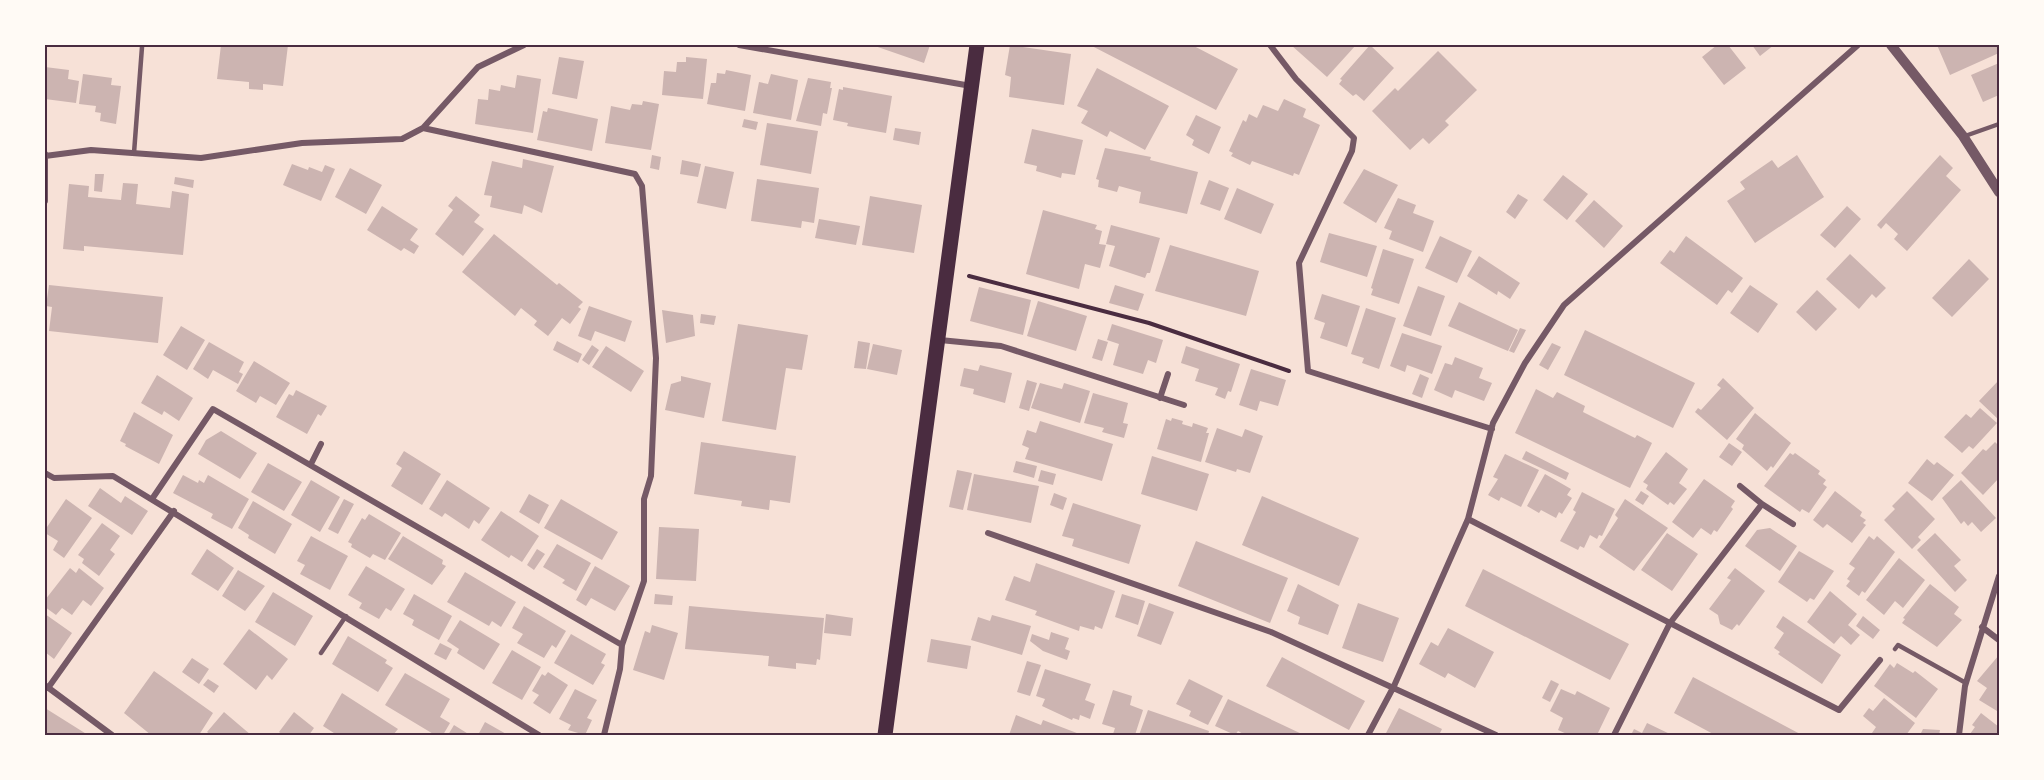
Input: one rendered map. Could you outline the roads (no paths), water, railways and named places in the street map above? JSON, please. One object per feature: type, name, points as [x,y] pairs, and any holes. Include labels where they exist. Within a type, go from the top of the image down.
[{"type":"main road","points":[[885,735],[945,270],[977,45]]},
{"type":"street","points":[[45,201],[45,155],[91,150],[201,158],[302,143],[402,139],[423,128],[478,67],[524,45]]},
{"type":"street","points":[[739,45],[971,86]]},
{"type":"street","points":[[1270,45],[1296,79],[1354,138],[1352,152],[1299,263],[1308,371],[1492,429]]},
{"type":"street","points":[[1368,735],[1394,686],[1468,519],[1493,423],[1525,363],[1564,305],[1858,45]]},
{"type":"street","points":[[1891,45],[1963,136],[1999,192]]},
{"type":"street","points":[[423,128],[635,174],[642,186],[656,358],[652,465],[644,499],[644,581],[622,645],[620,669],[604,735]]},
{"type":"street","points":[[936,340],[1001,346],[1185,405]]},
{"type":"street","points":[[1160,398],[1168,374]]},
{"type":"street","points":[[152,499],[213,409],[622,645]]},
{"type":"street","points":[[311,464],[321,444]]},
{"type":"street","points":[[45,473],[54,478],[113,476],[539,735]]},
{"type":"street","points":[[1740,486],[1762,504],[1793,524]]},
{"type":"street","points":[[1614,735],[1670,623],[1762,504]]},
{"type":"street","points":[[112,735],[47,687],[174,511]]},
{"type":"street","points":[[1468,519],[1839,710],[1880,660]]},
{"type":"street","points":[[988,532],[1271,632],[1394,686],[1496,735]]},
{"type":"street","points":[[1959,735],[1966,683],[1999,576]]},
{"type":"street","points":[[1982,627],[1999,640]]},
{"type":"lane","points":[[134,153],[142,47]]},
{"type":"lane","points":[[1963,136],[1999,124]]},
{"type":"lane","points":[[321,653],[346,616]]},
{"type":"lane","points":[[1895,649],[1898,645],[1966,683]]}]
